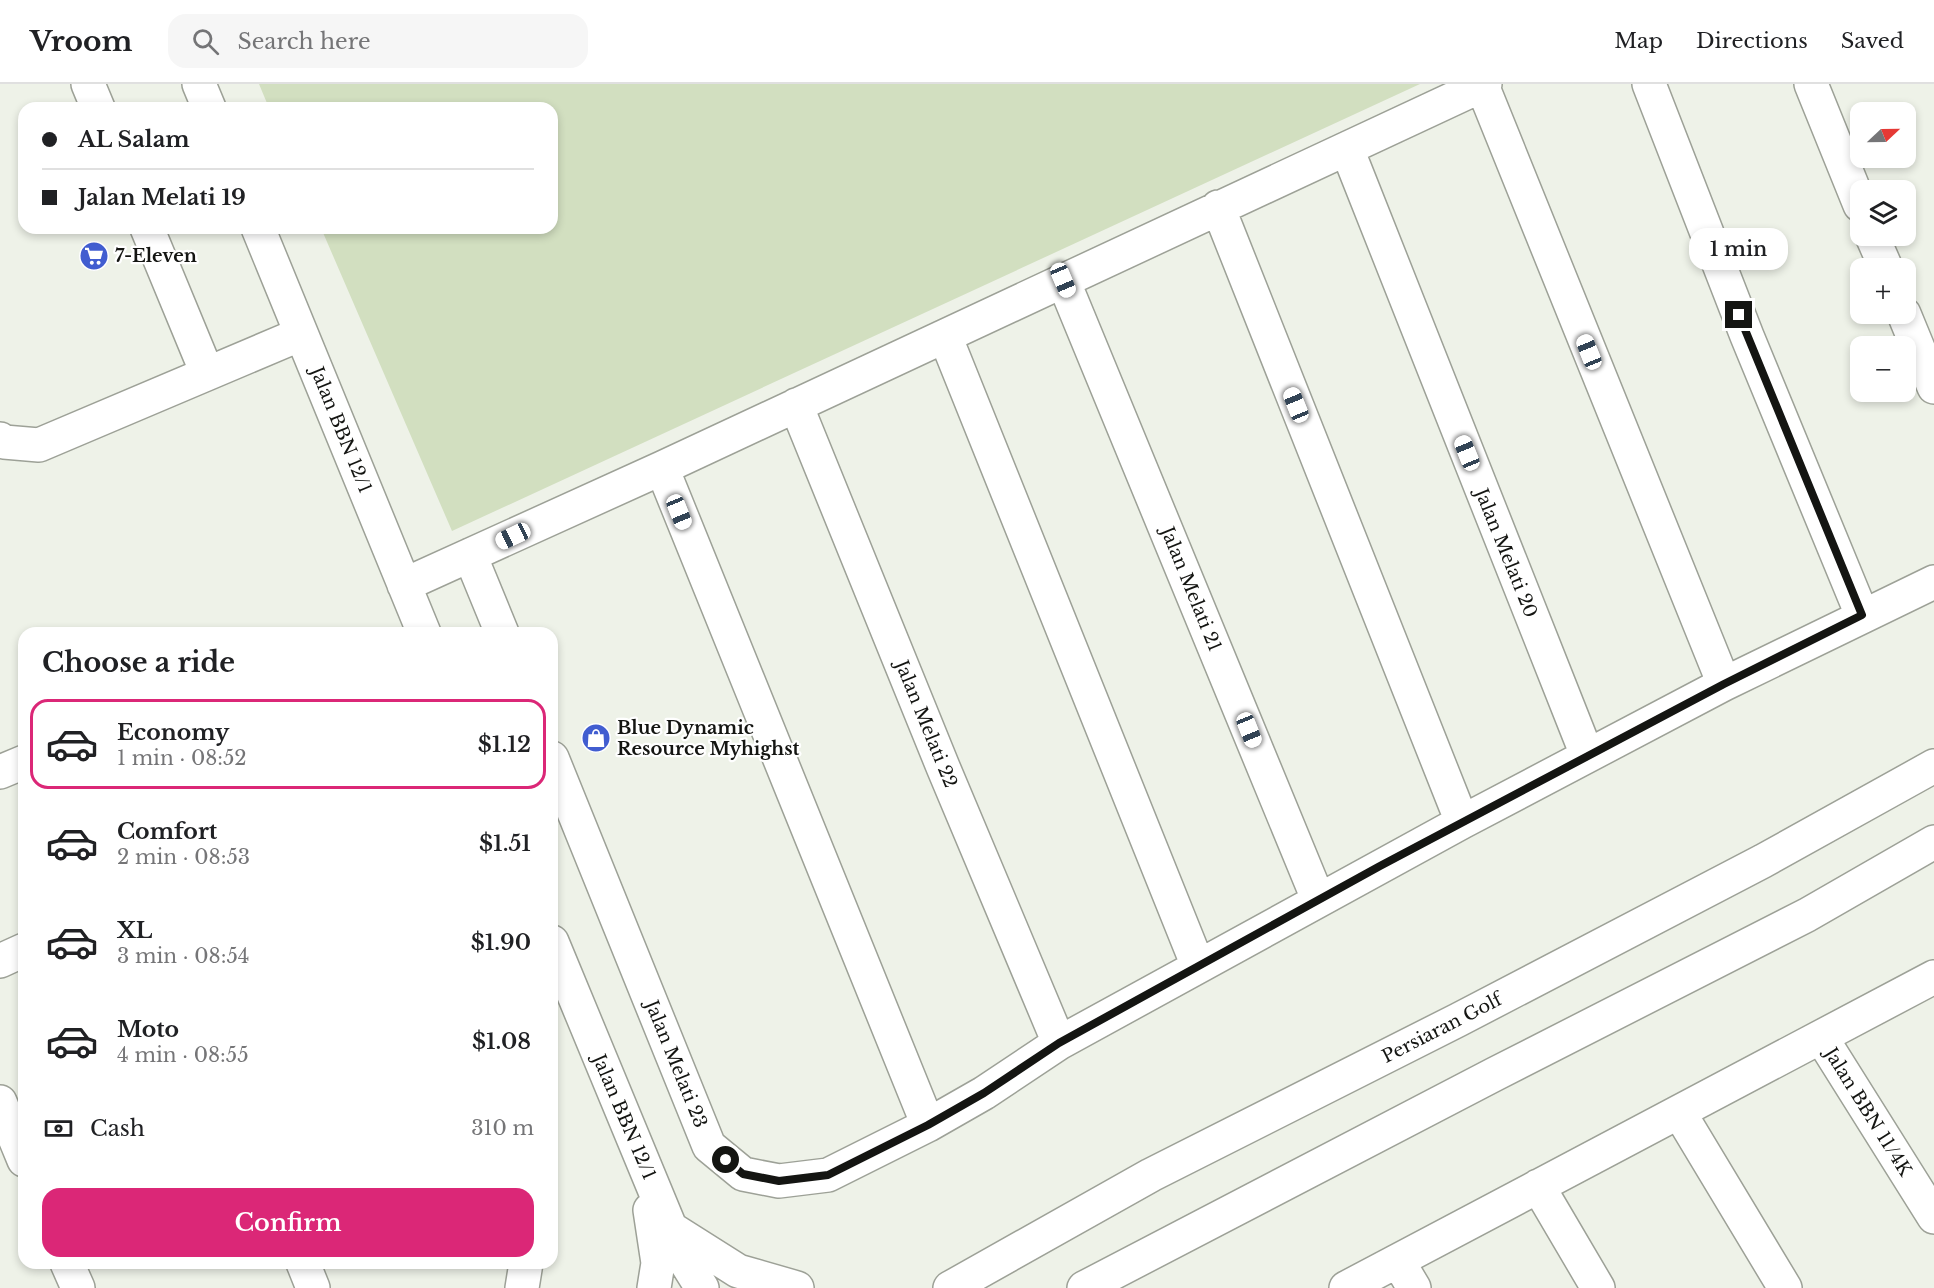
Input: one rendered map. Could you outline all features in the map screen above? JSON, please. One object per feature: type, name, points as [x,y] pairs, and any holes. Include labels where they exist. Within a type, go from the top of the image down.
[{"type":"street","points":[[88,84],[96,102]]},
{"type":"street","points":[[199,84],[206,102]]},
{"type":"street","points":[[1648,84],[1747,336],[1862,615]]},
{"type":"street","points":[[1811,84],[1850,180]]},
{"type":"street","points":[[404,585],[662,468],[1483,85],[1724,684]]},
{"type":"street","name":"Jalan Melati 20","points":[[1347,149],[1587,755]]},
{"type":"street","points":[[1218,207],[1462,822]]},
{"type":"street","points":[[149,234],[207,374]]},
{"type":"street","name":"Jalan BBN 12/1","points":[[260,234],[422,627]]},
{"type":"street","name":"Jalan Melati 21","points":[[1063,280],[1318,899]]},
{"type":"street","points":[[1908,324],[1934,387]]},
{"type":"street","points":[[0,439],[4,442],[39,445],[301,334]]},
{"type":"street","points":[[945,336],[1197,966]]},
{"type":"street","name":"Jalan Melati 22","points":[[796,405],[943,767],[1059,1043]]},
{"type":"street","points":[[662,468],[928,1125]]},
{"type":"street","points":[[470,555],[500,627]]},
{"type":"street","name":"Jalan Melati 23","points":[[558,773],[710,1146],[743,1174],[779,1181],[828,1175],[928,1125],[984,1093],[1059,1043],[1318,899],[1724,684],[1934,582]]},
{"type":"street","points":[[0,772],[18,764]]},
{"type":"street","name":"Persiaran Golf","points":[[923,1288],[960,1282],[1151,1175],[1448,1026],[1763,861],[1934,766]]},
{"type":"street","points":[[1084,1288],[1485,1079],[1807,915],[1934,842]]},
{"type":"street","points":[[0,961],[18,953]]},
{"type":"street","name":"Jalan BBN 12/1","points":[[558,957],[682,1256],[702,1288]]},
{"type":"street","points":[[1346,1288],[1406,1274],[1538,1186],[1934,977]]},
{"type":"street","name":"Jalan BBN 11/4K","points":[[1821,1037],[1934,1217]]},
{"type":"street","points":[[0,1102],[18,1146]]},
{"type":"street","points":[[1679,1112],[1785,1288]]},
{"type":"street","points":[[643,1162],[658,1263],[654,1288]]},
{"type":"street","points":[[1538,1186],[1598,1288]]},
{"type":"street","points":[[670,1228],[738,1270],[797,1288]]},
{"type":"street","points":[[70,1269],[78,1288]]},
{"type":"street","points":[[305,1269],[313,1288]]},
{"type":"street","points":[[522,1288],[525,1269]]},
{"type":"green space","points":[[259,84],[1420,84],[452,531],[324,234],[558,234],[558,102],[266,102]]},
{"type":"place","name":"7-Eleven","points":[[94,256]]},
{"type":"place","name":"Blue Dynamic Resource Myhighst","points":[[596,738]]},
{"type":"route","points":[[726,1160],[743,1174],[779,1181],[828,1175],[928,1125],[984,1093],[1059,1043],[1318,899],[1528,786],[1862,615],[1739,315]]}]
